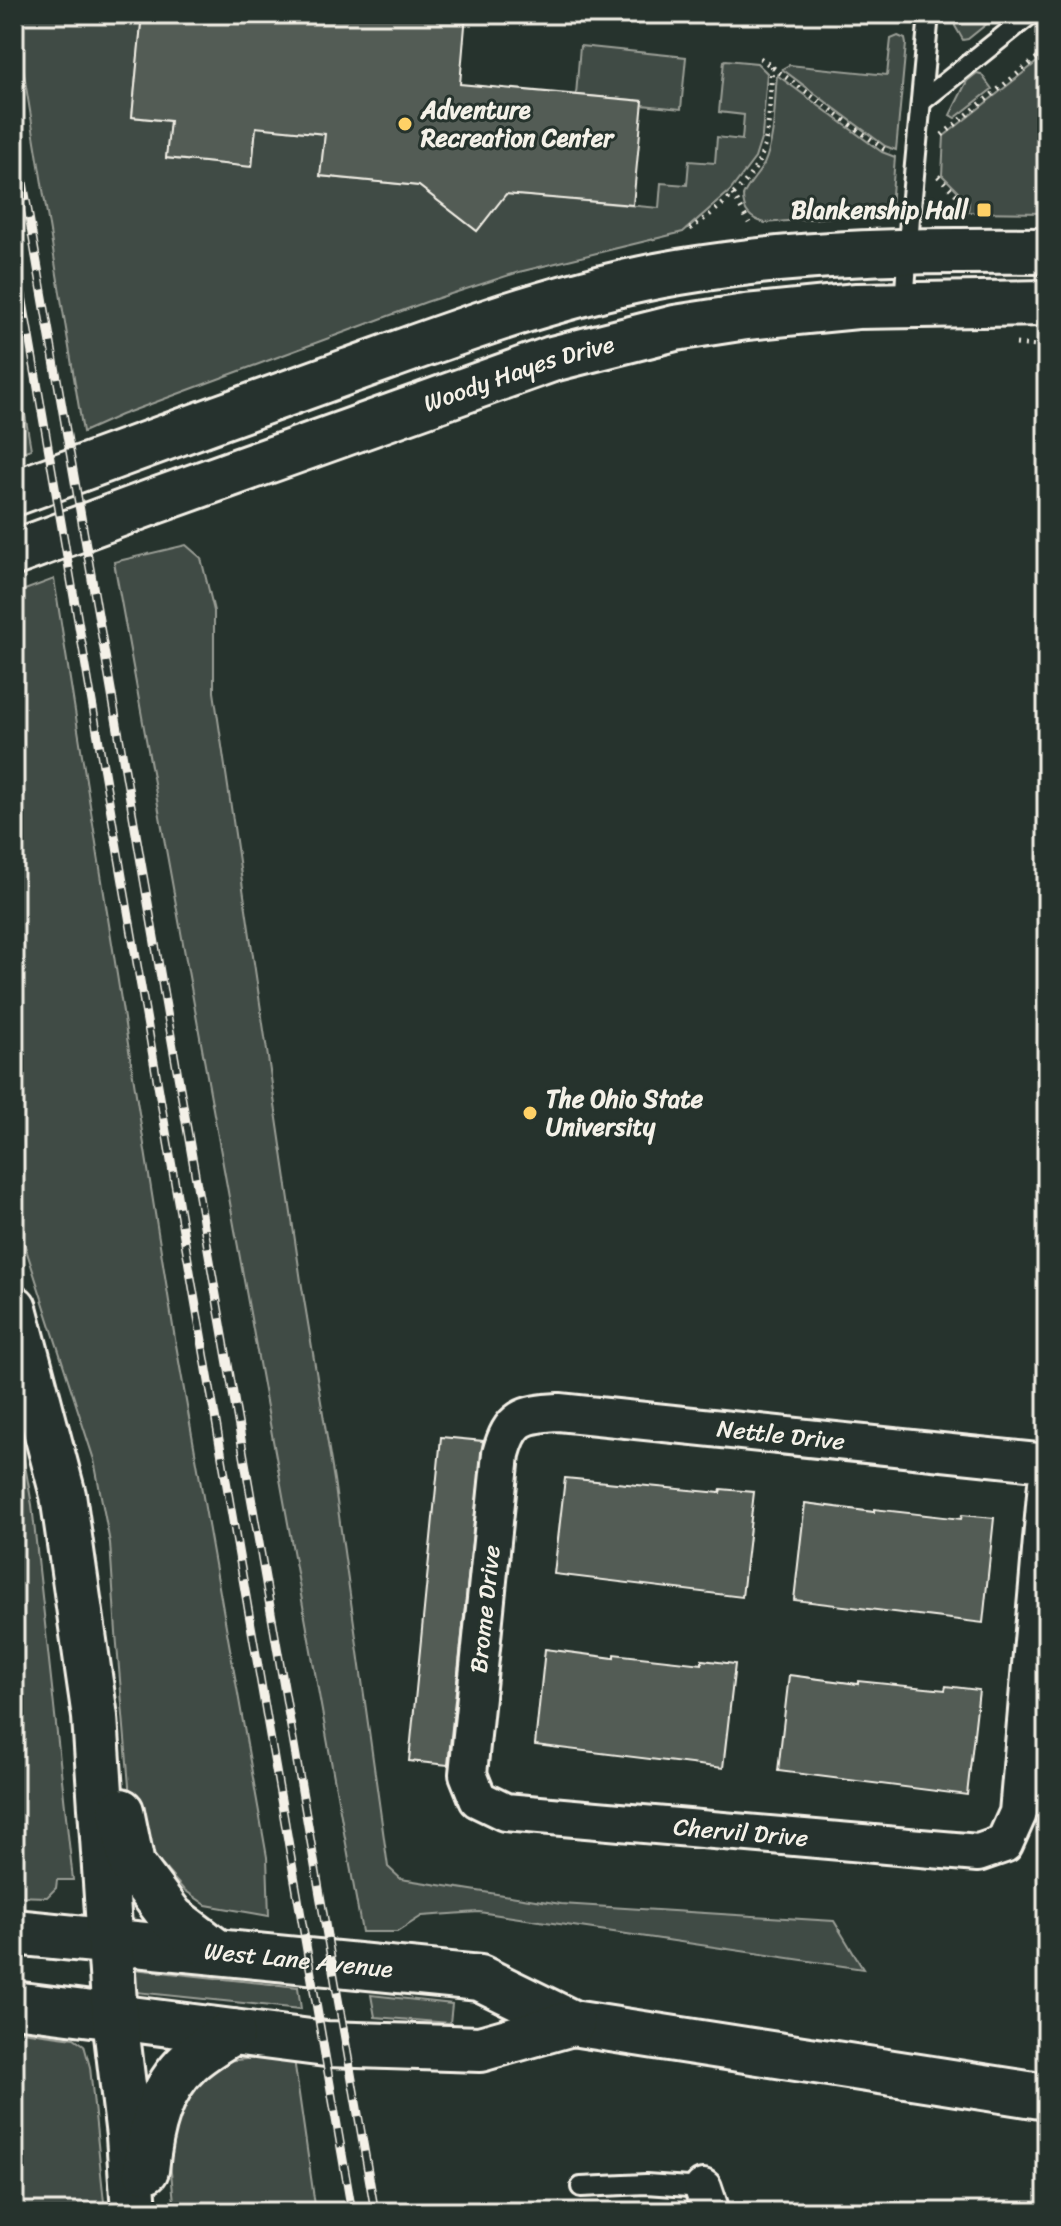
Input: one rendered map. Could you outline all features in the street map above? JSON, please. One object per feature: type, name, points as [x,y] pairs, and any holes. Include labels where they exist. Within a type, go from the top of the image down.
[{"type":"main road","points":[[14,493],[442,337],[560,298],[679,272],[794,257],[907,250],[1047,251]]},
{"type":"main road","name":"Woody Hayes Drive","points":[[14,553],[552,359],[675,328],[746,317],[857,306],[1047,303]]},
{"type":"main road","points":[[14,1308],[63,1495],[95,1717],[115,2018],[129,2136],[134,2212]]},
{"type":"main road","points":[[95,1717],[116,1791],[132,1865],[172,1918],[217,1952]]},
{"type":"main road","name":"West Lane Avenue","points":[[14,1932],[480,1978],[572,2023],[1047,2097]]},
{"type":"main road","name":"West Lane Avenue","points":[[14,2004],[326,2044],[480,2049],[572,2023]]},
{"type":"main road","points":[[142,2212],[149,2142],[168,2086],[190,2061],[232,2032]]},
{"type":"street","name":"Nettle Drive","points":[[516,1420],[536,1413],[559,1412],[1047,1463]]},
{"type":"street","name":"Brome Drive","points":[[478,1799],[468,1774],[471,1744],[501,1454],[506,1436],[516,1420]]},
{"type":"street","name":"Chervil Drive","points":[[478,1799],[505,1812],[978,1853],[1004,1844],[1018,1813],[1047,1483]]},
{"type":"lane","points":[[904,305],[929,14]]},
{"type":"lane","points":[[921,102],[1031,14]]},
{"type":"lane","points":[[581,2187],[646,2184],[707,2200]]},
{"type":"path","points":[[940,149],[942,135],[1047,50]]},
{"type":"path","points":[[760,58],[884,149],[895,153]]},
{"type":"path","points":[[683,235],[733,194],[758,163],[763,149],[772,66]]},
{"type":"path","points":[[939,162],[938,175],[965,203],[965,220]]},
{"type":"path","points":[[733,194],[754,231]]},
{"type":"path","points":[[1005,342],[1047,347]]},
{"type":"shaded area","points":[[14,14],[142,14],[132,117],[170,121],[166,158],[252,167],[256,127],[325,134],[320,176],[419,186],[477,231],[506,194],[659,208],[661,183],[687,185],[689,161],[715,163],[717,137],[742,140],[744,115],[719,112],[726,60],[757,63],[767,73],[762,136],[755,158],[730,191],[683,232],[519,272],[426,302],[121,415],[83,432]]},
{"type":"shaded area","points":[[956,14],[999,14],[963,40],[955,26]]},
{"type":"shaded area","points":[[898,36],[905,39],[906,44],[896,150],[885,146],[782,69],[789,65],[887,75],[891,39]]},
{"type":"shaded area","points":[[580,46],[686,57],[681,109],[642,105],[642,101],[576,95]]},
{"type":"shaded area","points":[[1047,54],[1047,213],[968,212],[969,202],[942,175],[944,136]]},
{"type":"shaded area","points":[[977,73],[992,89],[955,118],[950,115],[967,81]]},
{"type":"shaded area","points":[[777,75],[882,152],[895,157],[888,212],[765,223],[748,214],[743,196],[768,154]]},
{"type":"shaded area","points":[[14,351],[31,449],[14,455]]},
{"type":"shaded area","points":[[186,545],[201,558],[214,611],[214,692],[301,1281],[334,1480],[388,1867],[401,1879],[561,1904],[834,1921],[863,1969],[479,1912],[422,1916],[397,1932],[362,1932],[114,562]]},
{"type":"shaded area","points":[[54,579],[175,1339],[267,1857],[269,1916],[206,1905],[183,1889],[163,1866],[148,1874],[133,1833],[110,1543],[94,1460],[14,1212],[14,594]]},
{"type":"shaded area","points":[[14,1403],[32,1505],[73,1880],[57,1880],[56,1888],[47,1897],[14,1896]]},
{"type":"shaded area","points":[[133,1969],[298,1987],[301,2009],[136,1992],[127,1986]]},
{"type":"shaded area","points":[[371,1995],[452,2004],[450,2023],[375,2017]]},
{"type":"shaded area","points":[[14,2030],[74,2038],[84,2045],[90,2067],[105,2212],[14,2212]]},
{"type":"shaded area","points":[[294,2059],[316,2212],[175,2212],[169,2152],[181,2098],[224,2061]]},
{"type":"building","name":"Adventure Recreation Center","points":[[142,14],[466,14],[460,84],[643,101],[633,205],[506,194],[477,231],[419,186],[320,176],[325,134],[256,127],[252,167],[166,158],[170,121],[132,117]]},
{"type":"building","points":[[441,1437],[483,1441],[448,1765],[409,1761]]},
{"type":"building","points":[[565,1478],[720,1493],[721,1489],[754,1492],[742,1597],[554,1574]]},
{"type":"building","points":[[805,1503],[961,1519],[962,1515],[994,1518],[983,1623],[794,1600]]},
{"type":"building","points":[[545,1649],[614,1658],[614,1654],[702,1664],[702,1660],[735,1664],[723,1768],[535,1745]]},
{"type":"building","points":[[789,1675],[858,1684],[858,1681],[945,1690],[946,1686],[979,1690],[967,1795],[778,1771]]},
{"type":"railway","points":[[14,130],[375,2212]]},
{"type":"railway","points":[[14,249],[352,2212]]},
{"type":"place","name":"Adventure Recreation Center","points":[[405,124]]},
{"type":"place","name":"Blankenship Hall","points":[[984,210]]},
{"type":"place","name":"The Ohio State University","points":[[530,1113]]}]
